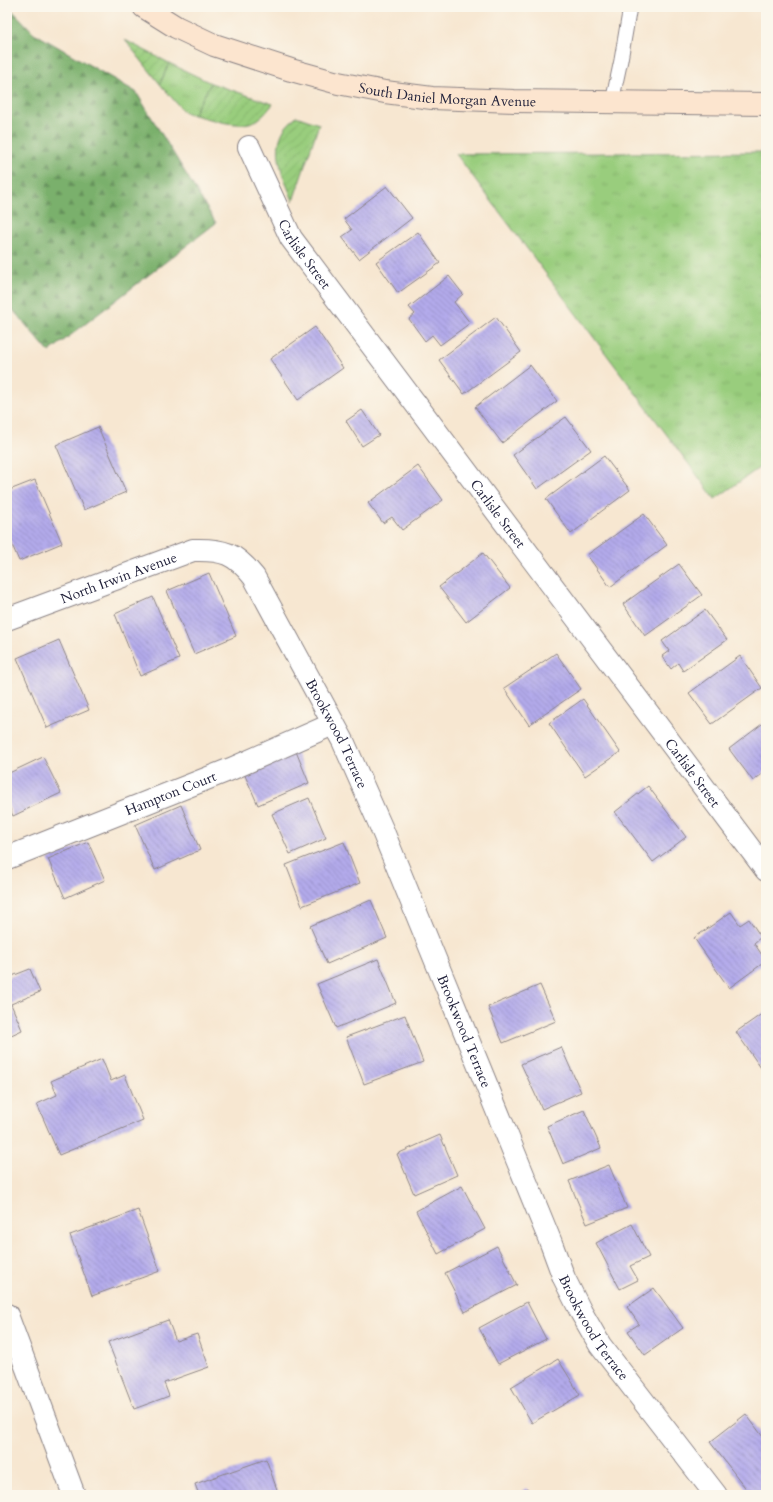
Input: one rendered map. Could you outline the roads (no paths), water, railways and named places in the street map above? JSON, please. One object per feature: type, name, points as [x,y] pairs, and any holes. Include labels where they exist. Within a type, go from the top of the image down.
[{"type":"main road","name":"South Daniel Morgan Avenue","points":[[144,7],[176,27],[214,45],[322,78],[384,92],[432,98],[514,101],[766,104]]},
{"type":"street","name":"Carlisle Street","points":[[249,147],[291,238],[766,870]]},
{"type":"street","name":"North Irwin Avenue","points":[[7,619],[194,550],[213,550],[232,556]]},
{"type":"street","name":"Brookwood Terrace","points":[[232,556],[244,565],[254,576],[333,724],[382,829],[564,1278],[581,1312],[600,1344],[716,1495]]},
{"type":"street","name":"Hampton Court","points":[[7,858],[231,769],[333,724]]},
{"type":"street","points":[[7,1317],[74,1495]]},
{"type":"lane","points":[[612,102],[630,7]]}]
